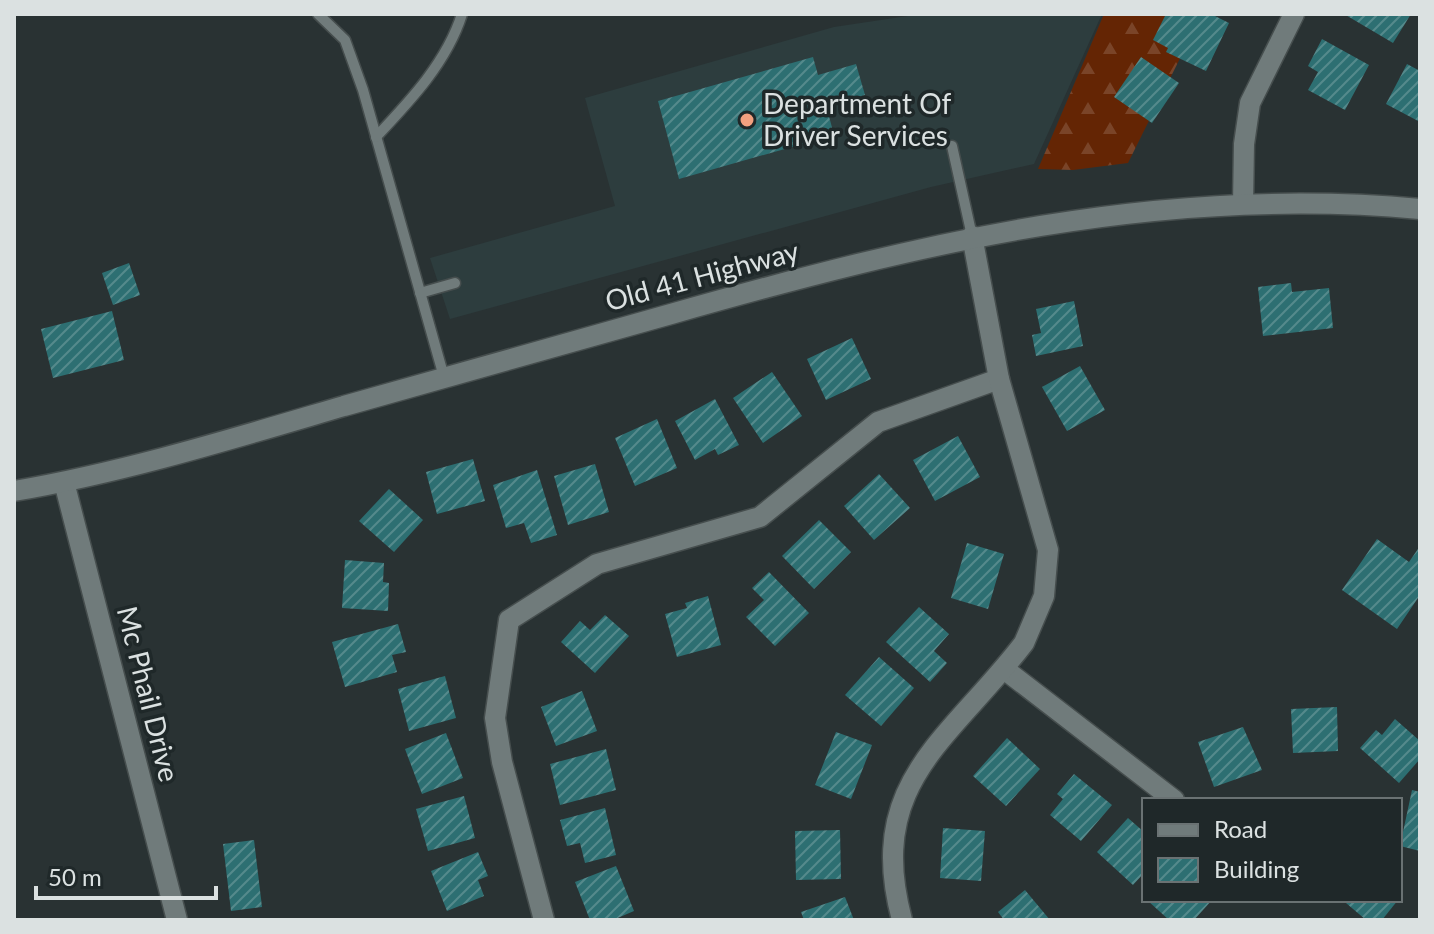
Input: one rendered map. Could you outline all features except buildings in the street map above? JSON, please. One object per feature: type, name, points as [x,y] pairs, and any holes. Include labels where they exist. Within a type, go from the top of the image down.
[{"type":"street","points":[[1243,204],[1244,144],[1250,103],[1294,14]]},
{"type":"street","name":"Old 41 Highway","points":[[14,491],[64,482],[770,286],[972,236],[1084,218],[1243,204],[1312,203],[1420,209]]},
{"type":"street","points":[[902,920],[891,865],[892,832],[898,808],[924,760],[1004,669],[1036,621],[1048,569],[1040,514],[999,379],[972,236]]},
{"type":"street","points":[[544,920],[502,762],[495,718],[509,620],[597,564],[760,517],[878,422],[999,379]]},
{"type":"street","name":"Mc Phail Drive","points":[[64,482],[177,920]]},
{"type":"street","points":[[1004,669],[1171,798]]},
{"type":"lane","points":[[318,14],[345,40],[376,137],[444,377]]},
{"type":"lane","points":[[376,137],[419,92],[457,31],[462,14]]},
{"type":"lane","points":[[952,146],[972,236]]},
{"type":"lane","points":[[420,293],[455,283]]},
{"type":"shaded area","points":[[921,14],[1102,14],[1034,164],[931,187],[450,319],[430,258],[615,206],[585,98],[834,27]]},
{"type":"green space","points":[[1104,14],[1202,14],[1128,163],[1073,170],[1038,169]]},
{"type":"place","name":"Department Of Driver Services","points":[[747,120]]}]
